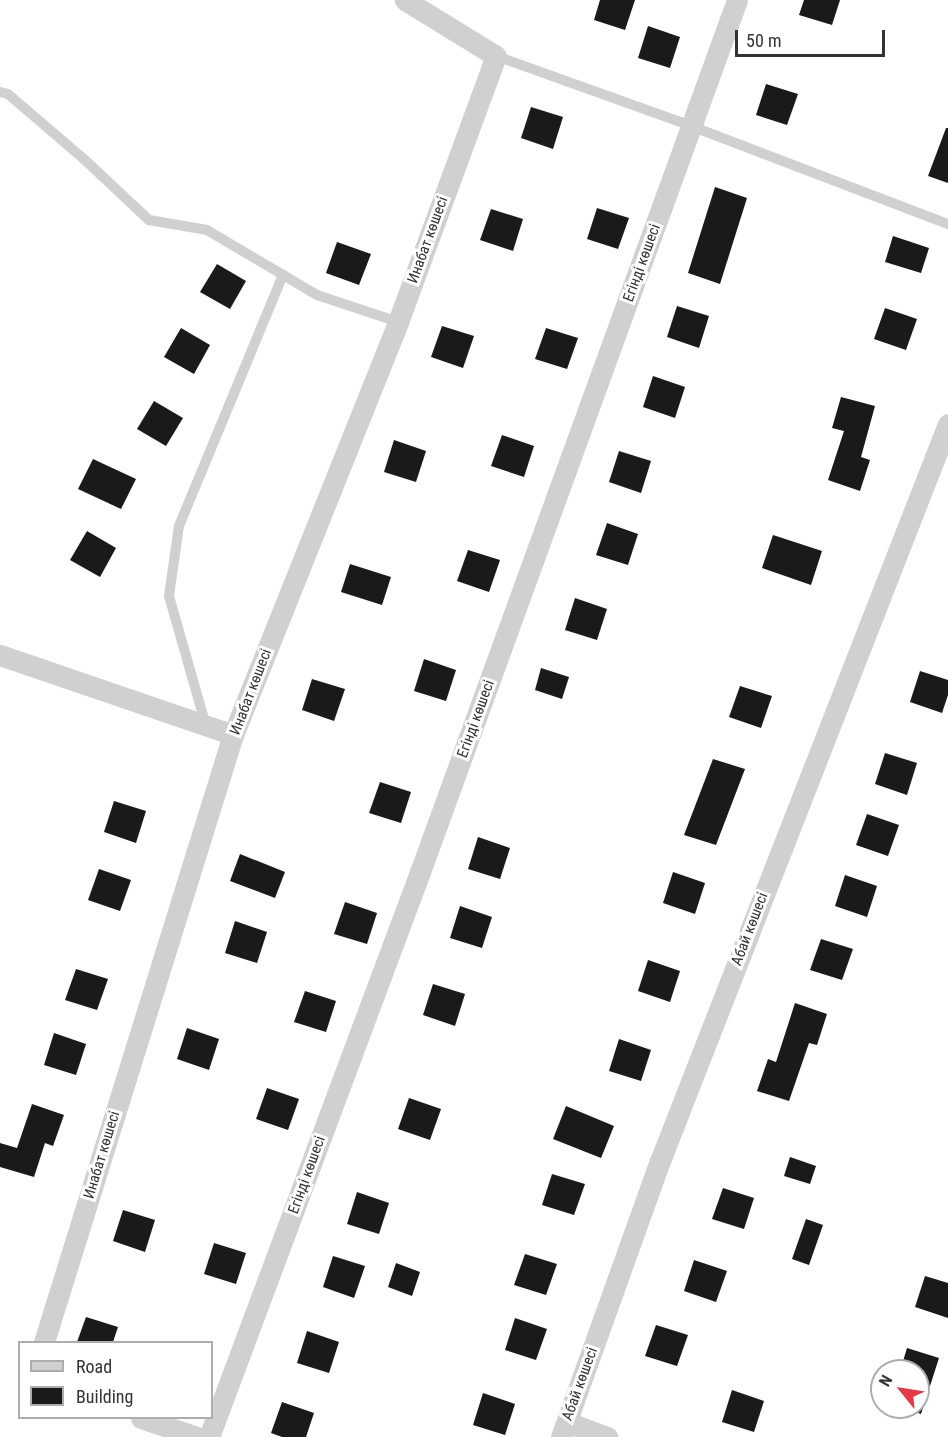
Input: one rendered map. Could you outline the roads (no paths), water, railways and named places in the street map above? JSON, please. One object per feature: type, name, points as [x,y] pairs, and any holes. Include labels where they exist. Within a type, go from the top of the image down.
[{"type":"street","points":[[405,0],[496,56]]},
{"type":"street","name":"Егінді көшесі","points":[[209,1437],[420,872],[737,0]]},
{"type":"street","name":"Инабат көшесі","points":[[44,1341],[233,735],[398,322],[496,56]]},
{"type":"street","name":"Абай көшесі","points":[[564,1430],[660,1161],[948,424]]},
{"type":"street","points":[[0,655],[233,735]]},
{"type":"street","points":[[144,1419],[197,1437]]},
{"type":"street","points":[[564,1430],[607,1437]]},
{"type":"lane","points":[[496,56],[691,126],[948,224]]},
{"type":"lane","points":[[0,92],[8,94],[85,160],[149,220],[207,230],[317,295],[398,322]]},
{"type":"lane","points":[[206,726],[169,596],[179,526],[283,275]]}]
